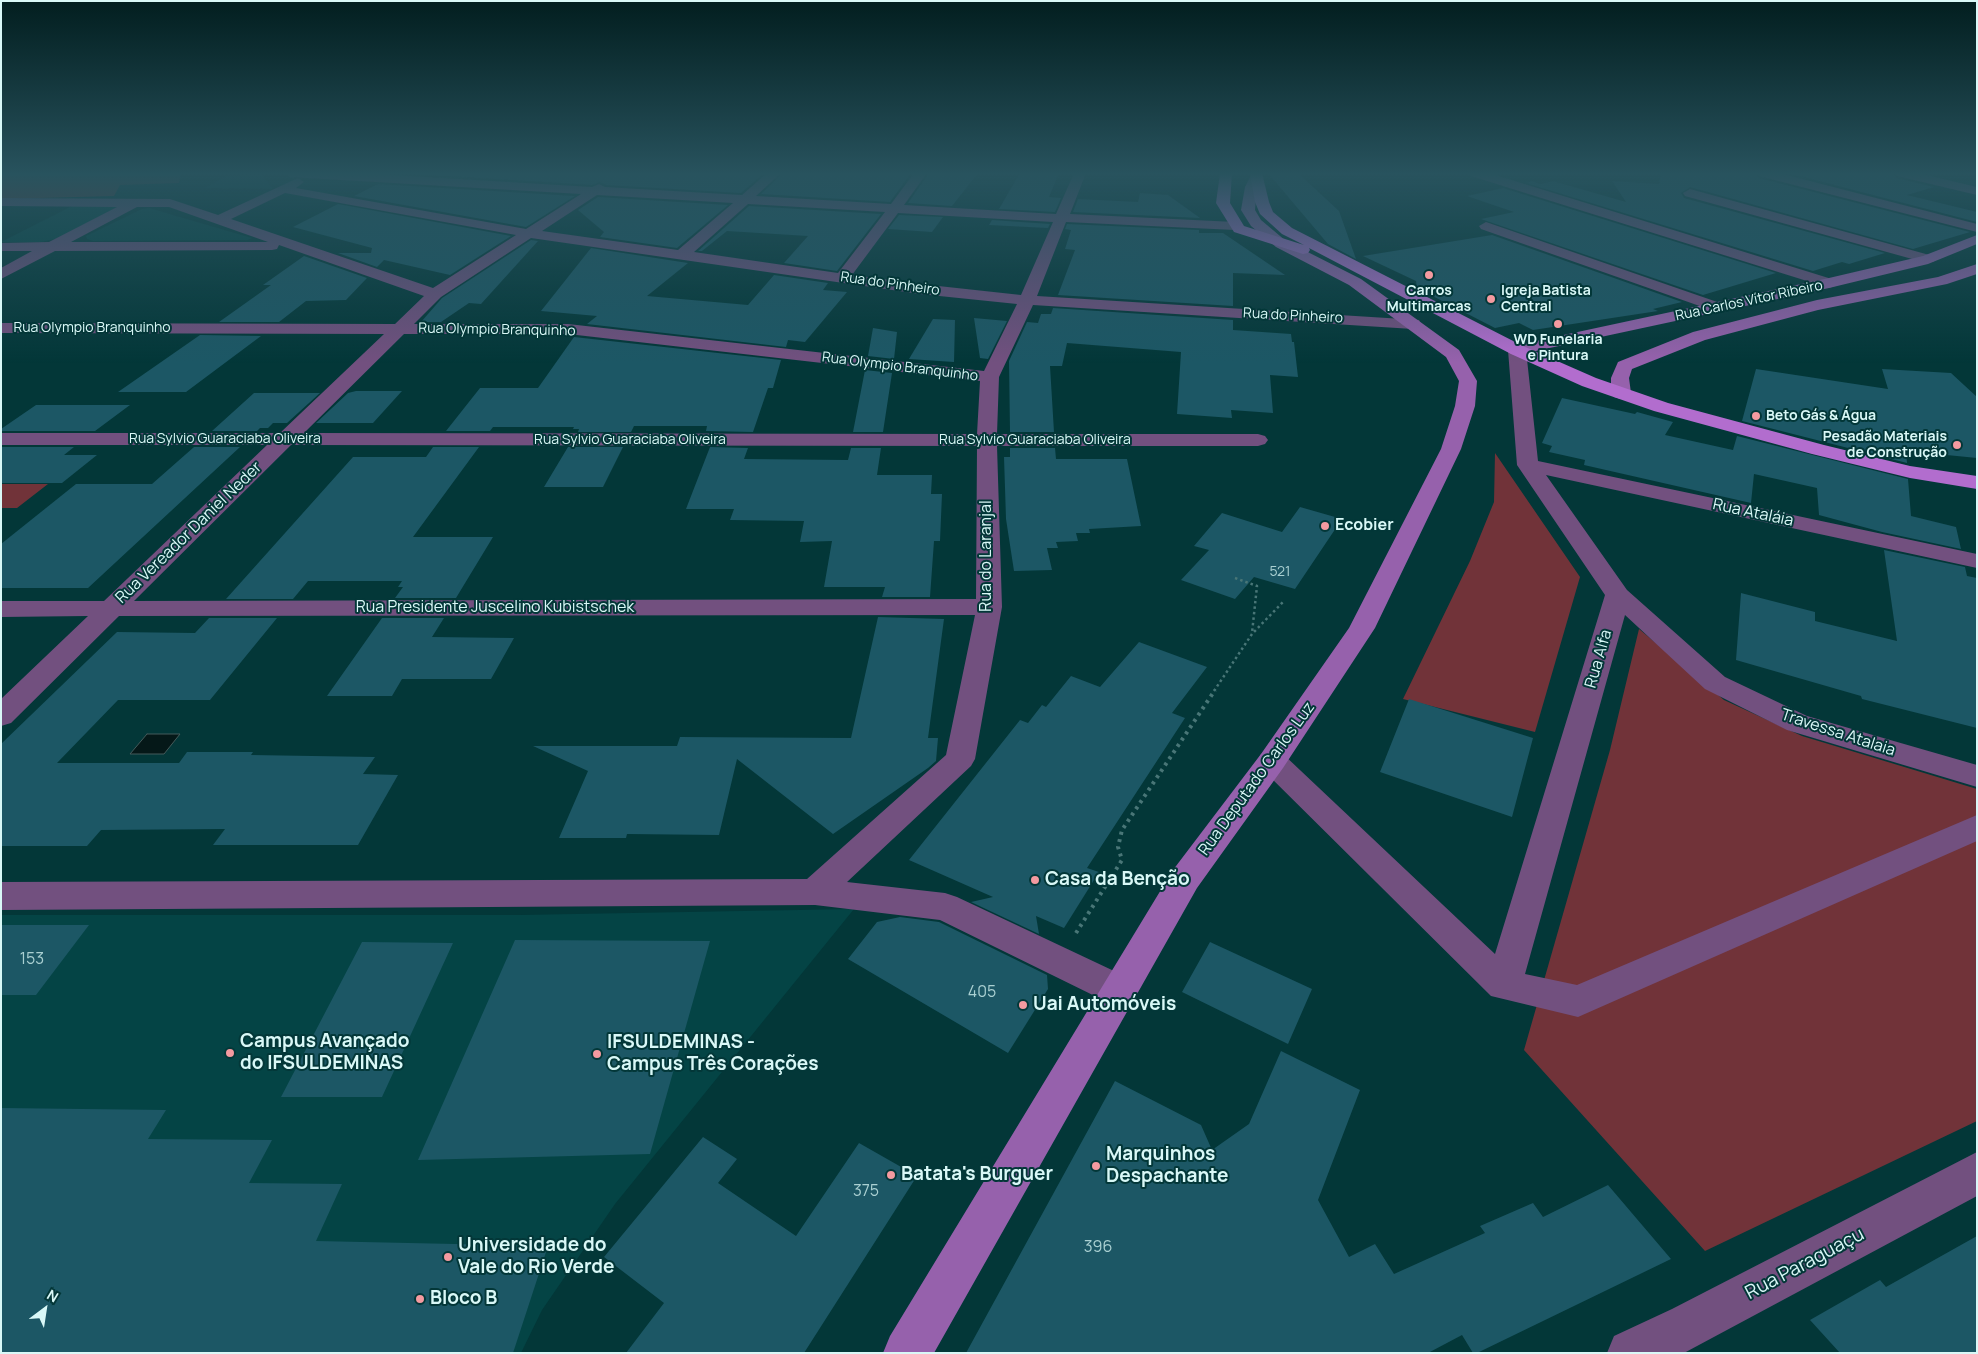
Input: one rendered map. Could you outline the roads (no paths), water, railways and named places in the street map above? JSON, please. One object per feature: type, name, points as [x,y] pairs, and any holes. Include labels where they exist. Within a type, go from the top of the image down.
[{"type":"main road","name":"Rua Deputado Carlos Luz","points":[[1249,236],[1313,273],[1342,286],[1375,296]]},
{"type":"main road","name":"Rua Deputado Carlos Luz","points":[[1261,236],[1375,275]]},
{"type":"main road","name":"Rua Deputado Carlos Luz","points":[[907,1353],[1118,990],[1185,879],[1272,761],[1362,628],[1451,449],[1462,414],[1468,381],[1453,354],[1355,282],[1281,244],[1272,236]]},
{"type":"main road","points":[[1297,236],[1517,350],[1589,382],[1661,407],[1819,450],[1910,472],[1977,483]]},
{"type":"main road","name":"Rua Carlos Vítor Ribeiro","points":[[1517,350],[1593,342],[1717,307],[1928,259],[1977,239]]},
{"type":"main road","name":"Rua Carlos Vítor Ribeiro","points":[[1621,393],[1621,372],[1624,366],[1640,358],[1708,334],[1817,305],[1941,280],[1977,269]]},
{"type":"main road","points":[[1615,354],[1640,358]]},
{"type":"street","points":[[1,274],[72,236]]},
{"type":"street","points":[[267,236],[435,294]]},
{"type":"street","name":"Rua Vereador Daniel Neder","points":[[1,716],[435,294],[528,236]]},
{"type":"street","name":"Rua do Pinheiro","points":[[547,236],[920,289],[1027,300],[1413,324]]},
{"type":"street","points":[[682,255],[703,236]]},
{"type":"street","points":[[842,278],[874,236]]},
{"type":"street","name":"Rua do Laranjal","points":[[815,892],[960,758],[989,607],[987,440],[990,377],[1027,300],[1054,236]]},
{"type":"street","points":[[1515,236],[1717,307]]},
{"type":"street","points":[[1678,236],[1829,283]]},
{"type":"street","points":[[1846,236],[1928,259]]},
{"type":"street","points":[[1,247],[296,246]]},
{"type":"street","name":"Rua Olympio Branquinho","points":[[1,328],[568,329],[990,377]]},
{"type":"street","points":[[1517,350],[1528,464],[1618,595]]},
{"type":"street","name":"Rua Sylvio Guaraciaba Oliveira","points":[[1,439],[1258,440]]},
{"type":"street","name":"Rua Ataláia","points":[[1528,464],[1977,561]]},
{"type":"street","name":"Travessa Atalaia","points":[[1618,595],[1714,683],[1797,723],[1977,776]]},
{"type":"street","name":"Rua Alfa","points":[[1504,985],[1618,595]]},
{"type":"street","name":"Rua Presidente Juscelino Kubistschek","points":[[1,609],[989,607]]},
{"type":"street","points":[[1272,761],[1504,985],[1578,1001],[1977,827]]},
{"type":"street","points":[[1,896],[815,892],[945,907],[1118,990]]},
{"type":"street","name":"Rua Paraguaçu","points":[[1631,1353],[1689,1326],[1977,1173]]},
{"type":"place","name":"Carros Multimarcas","points":[[1429,275]]},
{"type":"place","name":"Igreja Batista Central","points":[[1491,299]]},
{"type":"place","name":"WD Funelaria e Pintura","points":[[1558,324]]},
{"type":"place","name":"Beto Gás & Água","points":[[1756,416]]},
{"type":"place","name":"Pesadão Materiais de Construção","points":[[1957,445]]},
{"type":"place","name":"Ecobier","points":[[1325,526]]},
{"type":"place","name":"Casa da Benção","points":[[1035,880]]},
{"type":"place","name":"Uai Automóveis","points":[[1023,1005]]},
{"type":"place","name":"Campus Avançado do IFSULDEMINAS","points":[[230,1053]]},
{"type":"place","name":"IFSULDEMINAS - Campus Três Corações","points":[[597,1054]]},
{"type":"place","name":"Marquinhos Despachante","points":[[1096,1166]]},
{"type":"place","name":"Batata's Burguer","points":[[891,1175]]},
{"type":"place","name":"Universidade do Vale do Rio Verde","points":[[448,1257]]},
{"type":"place","name":"Bloco B","points":[[420,1299]]}]
